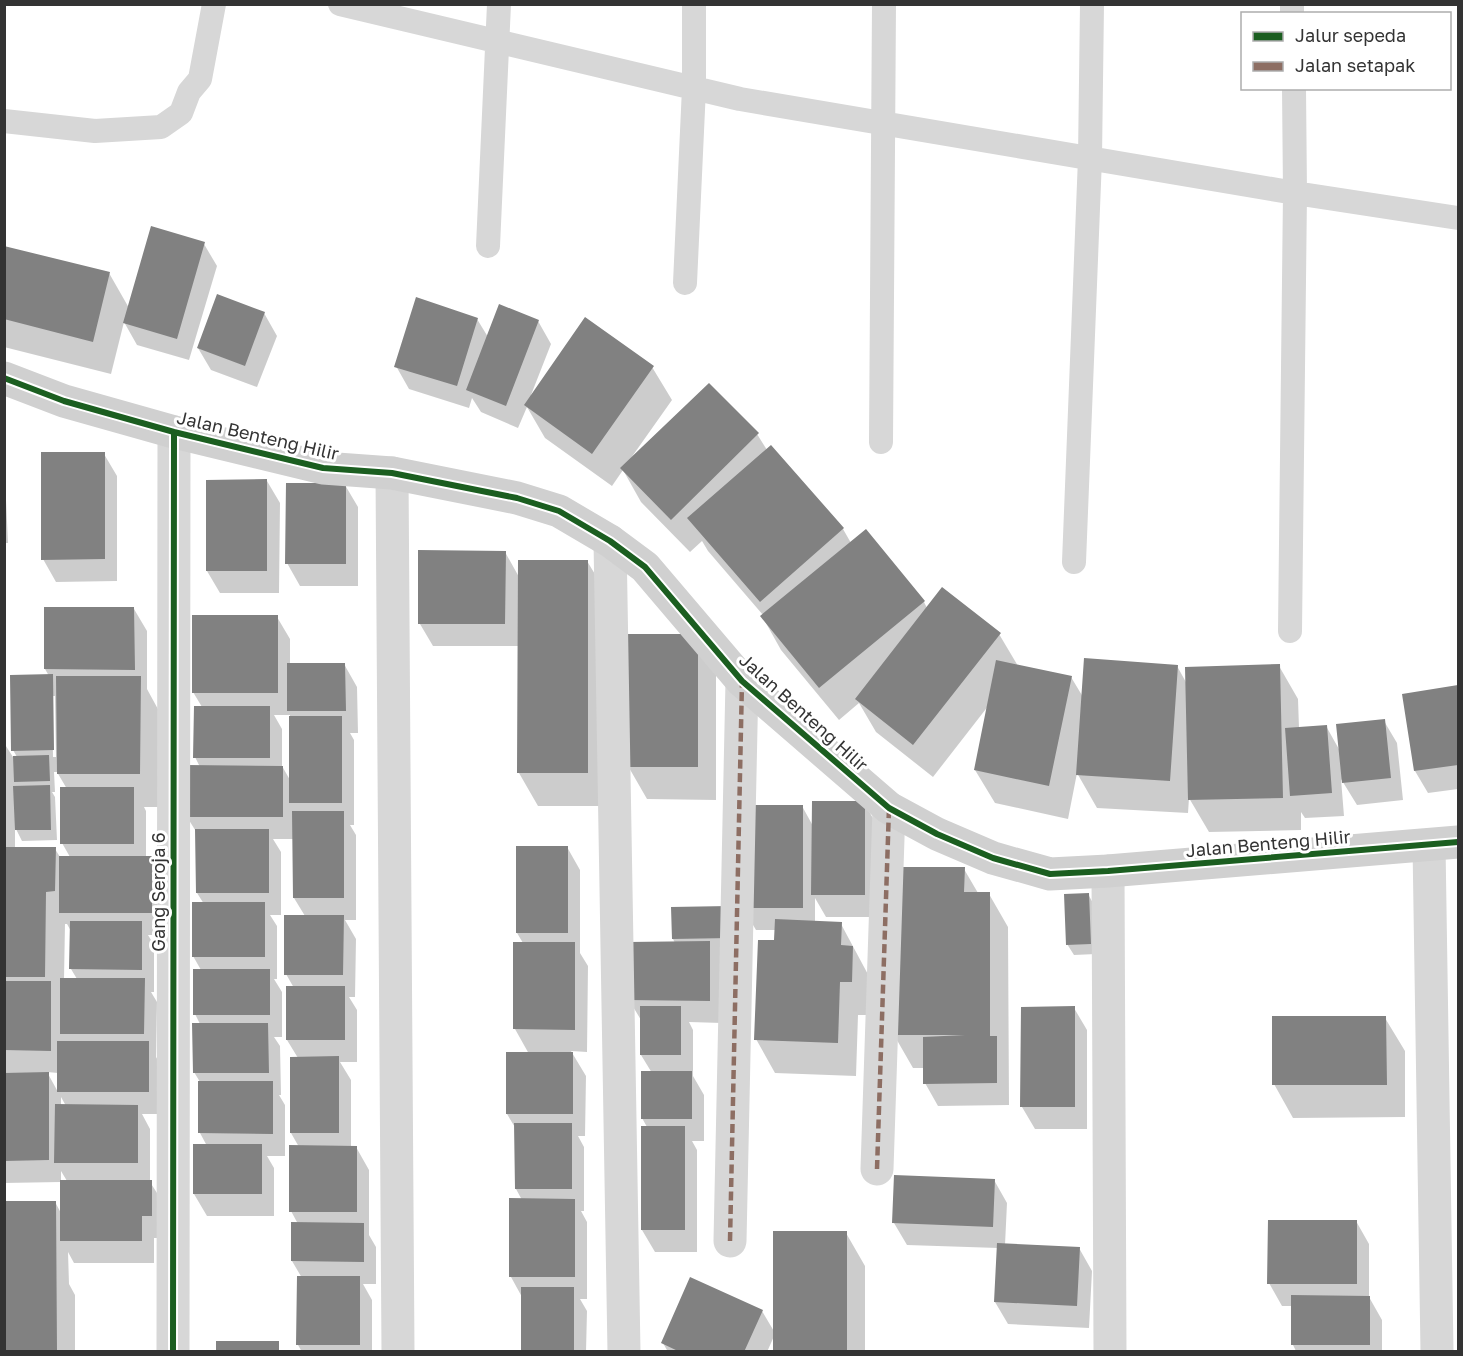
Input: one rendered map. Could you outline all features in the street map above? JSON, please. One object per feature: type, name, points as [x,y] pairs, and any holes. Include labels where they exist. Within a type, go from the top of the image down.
[{"type":"street","name":"Jalan Benteng Hilir","points":[[4,378],[64,401],[174,432],[323,468],[392,473],[518,498],[559,511],[610,541],[645,567],[742,681],[890,808],[937,834],[993,858],[1050,874],[1444,844]]},
{"type":"street","name":"Gang Seroja 6","points":[[173,1352],[174,432]]},
{"type":"street","points":[[392,473],[398,1352]]},
{"type":"street","points":[[610,541],[624,1352]]},
{"type":"street","points":[[730,1241],[742,681]]},
{"type":"street","points":[[877,1169],[890,808]]},
{"type":"street","points":[[1437,1352],[1444,844]]},
{"type":"street","points":[[1108,871],[1110,1352]]},
{"type":"lane","points":[[4,121],[95,131],[161,127],[181,113],[189,92],[200,79],[214,4]]},
{"type":"lane","points":[[340,4],[740,99],[1295,193],[1458,218]]},
{"type":"lane","points":[[488,246],[499,4]]},
{"type":"lane","points":[[685,283],[694,88],[694,4]]},
{"type":"lane","points":[[881,442],[884,4]]},
{"type":"lane","points":[[1074,562],[1090,158],[1092,4]]},
{"type":"lane","points":[[1290,631],[1294,90]]},
{"type":"building","points":[[151,226],[205,242],[177,339],[123,323]]},
{"type":"building","points":[[4,246],[110,272],[93,342],[4,319]]},
{"type":"building","points":[[217,294],[265,312],[245,366],[197,348]]},
{"type":"building","points":[[416,297],[478,318],[457,386],[394,367]]},
{"type":"building","points":[[499,304],[539,320],[506,406],[466,390]]},
{"type":"building","points":[[585,317],[654,366],[592,454],[524,405]]},
{"type":"building","points":[[709,383],[759,433],[671,520],[620,468]]},
{"type":"building","points":[[771,445],[844,528],[760,602],[687,518]]},
{"type":"building","points":[[41,452],[105,452],[105,559],[41,560]]},
{"type":"building","points":[[267,479],[267,571],[206,571],[206,480]]},
{"type":"building","points":[[286,483],[346,483],[346,564],[285,564]]},
{"type":"building","points":[[866,529],[925,601],[819,688],[760,616]]},
{"type":"building","points":[[418,550],[506,551],[505,624],[418,624]]},
{"type":"building","points":[[518,560],[588,560],[588,773],[517,773]]},
{"type":"building","points":[[942,587],[1001,633],[913,745],[855,699]]},
{"type":"building","points":[[44,607],[134,607],[135,670],[44,669]]},
{"type":"building","points":[[192,615],[278,615],[278,693],[192,693]]},
{"type":"building","points":[[626,634],[698,634],[698,767],[626,767]]},
{"type":"building","points":[[1084,658],[1178,665],[1170,781],[1076,775]]},
{"type":"building","points":[[996,660],[1072,676],[1049,786],[974,770]]},
{"type":"building","points":[[287,663],[345,663],[346,711],[287,711]]},
{"type":"building","points":[[1280,664],[1283,798],[1188,800],[1185,667]]},
{"type":"building","points":[[53,674],[54,750],[11,751],[10,675]]},
{"type":"building","points":[[56,676],[141,676],[140,774],[57,774]]},
{"type":"building","points":[[1458,685],[1458,765],[1414,771],[1402,694]]},
{"type":"building","points":[[194,706],[270,706],[270,758],[193,758]]},
{"type":"building","points":[[289,716],[342,716],[342,803],[289,803]]},
{"type":"building","points":[[1385,719],[1391,778],[1342,783],[1336,724]]},
{"type":"building","points":[[1327,725],[1332,793],[1290,796],[1285,728]]},
{"type":"building","points":[[49,755],[50,781],[14,782],[13,756]]},
{"type":"building","points":[[186,765],[283,766],[283,817],[186,817]]},
{"type":"building","points":[[50,785],[51,830],[15,830],[13,786]]},
{"type":"building","points":[[60,787],[134,787],[134,844],[60,844]]},
{"type":"building","points":[[812,801],[865,801],[865,895],[811,895]]},
{"type":"building","points":[[742,805],[803,805],[803,908],[742,908]]},
{"type":"building","points":[[292,811],[344,811],[344,898],[293,898]]},
{"type":"building","points":[[195,829],[269,829],[269,893],[196,893]]},
{"type":"building","points":[[516,846],[568,846],[568,933],[516,933]]},
{"type":"building","points":[[6,847],[56,847],[55,891],[46,892],[45,977],[4,977]]},
{"type":"building","points":[[59,856],[152,856],[152,913],[59,913]]},
{"type":"building","points":[[894,867],[965,867],[964,892],[990,892],[990,1036],[997,1036],[997,1083],[923,1084],[923,1037],[965,1035],[893,1035]]},
{"type":"building","points":[[1089,893],[1091,944],[1066,945],[1064,894]]},
{"type":"building","points":[[192,902],[265,902],[265,957],[192,957]]},
{"type":"building","points":[[729,906],[730,938],[672,939],[671,907]]},
{"type":"building","points":[[284,915],[344,915],[343,975],[284,975]]},
{"type":"building","points":[[775,919],[842,922],[841,945],[853,946],[852,982],[840,982],[838,1043],[754,1040],[758,940],[774,940]]},
{"type":"building","points":[[70,921],[142,921],[142,970],[69,969]]},
{"type":"building","points":[[710,941],[710,1001],[628,1000],[628,942]]},
{"type":"building","points":[[513,942],[575,942],[575,1030],[513,1029]]},
{"type":"building","points":[[193,969],[270,969],[270,1015],[193,1015]]},
{"type":"building","points":[[60,978],[145,978],[144,1034],[60,1034]]},
{"type":"building","points":[[4,981],[51,981],[51,1051],[4,1050]]},
{"type":"building","points":[[286,986],[345,986],[345,1040],[286,1040]]},
{"type":"building","points":[[640,1006],[681,1006],[681,1055],[640,1055]]},
{"type":"building","points":[[1075,1006],[1075,1107],[1020,1107],[1021,1007]]},
{"type":"building","points":[[1272,1016],[1386,1016],[1387,1085],[1272,1085]]},
{"type":"building","points":[[192,1023],[268,1023],[269,1073],[193,1073]]},
{"type":"building","points":[[57,1041],[149,1041],[149,1092],[57,1092]]},
{"type":"building","points":[[506,1052],[573,1052],[573,1114],[506,1114]]},
{"type":"building","points":[[339,1056],[339,1133],[290,1133],[290,1057]]},
{"type":"building","points":[[641,1071],[692,1071],[692,1119],[641,1119]]},
{"type":"building","points":[[49,1072],[49,1160],[4,1161],[4,1073]]},
{"type":"building","points":[[198,1081],[273,1081],[273,1134],[198,1133]]},
{"type":"building","points":[[55,1104],[138,1105],[138,1163],[54,1163]]},
{"type":"building","points":[[514,1123],[572,1123],[572,1189],[515,1189]]},
{"type":"building","points":[[641,1126],[685,1126],[685,1230],[641,1230]]},
{"type":"building","points":[[193,1144],[262,1144],[262,1194],[193,1194]]},
{"type":"building","points":[[289,1145],[357,1146],[357,1212],[289,1212]]},
{"type":"building","points":[[894,1175],[995,1179],[993,1227],[892,1223]]},
{"type":"building","points":[[60,1180],[152,1180],[152,1216],[142,1216],[142,1241],[60,1241]]},
{"type":"building","points":[[509,1198],[575,1199],[575,1277],[509,1277]]},
{"type":"building","points":[[5,1201],[56,1201],[57,1352],[5,1352]]},
{"type":"building","points":[[1268,1220],[1357,1220],[1357,1284],[1267,1284]]},
{"type":"building","points":[[291,1222],[364,1223],[364,1262],[291,1261]]},
{"type":"building","points":[[773,1231],[847,1231],[847,1352],[773,1352]]},
{"type":"building","points":[[997,1243],[1080,1247],[1077,1306],[994,1302]]},
{"type":"building","points":[[297,1276],[360,1276],[360,1345],[296,1345]]},
{"type":"building","points":[[690,1277],[763,1310],[744,1352],[680,1352],[661,1343]]},
{"type":"building","points":[[521,1287],[574,1287],[574,1352],[521,1352]]},
{"type":"building","points":[[1291,1295],[1370,1296],[1370,1345],[1291,1345]]},
{"type":"building","points":[[216,1341],[279,1341],[279,1352],[216,1352]]},
{"type":"marked path","points":[[730,1241],[742,681]]},
{"type":"marked path","points":[[877,1169],[889,808]]},
{"type":"cycle path","points":[[4,378],[64,401],[174,432],[323,468],[392,473],[517,498],[559,511],[610,541],[645,567],[742,681],[889,808],[937,834],[993,858],[1050,874],[1458,842]]},
{"type":"cycle path","points":[[173,1352],[174,432]]}]
